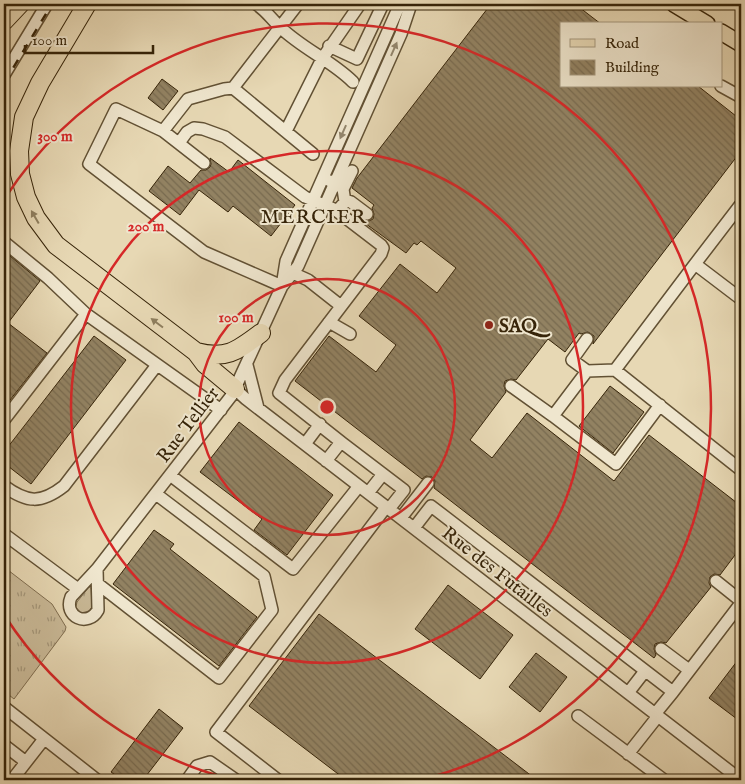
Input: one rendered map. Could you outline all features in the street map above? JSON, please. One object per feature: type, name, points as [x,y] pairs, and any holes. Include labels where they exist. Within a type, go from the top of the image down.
[{"type":"highway","points":[[4,21],[20,4]]},
{"type":"highway","points":[[87,4],[40,83],[24,117],[19,151],[20,174],[26,197],[36,218],[56,244],[196,352],[205,364],[235,389]]},
{"type":"highway","points":[[196,352],[211,356],[228,354],[261,333]]},
{"type":"main road","points":[[674,4],[704,22]]},
{"type":"main road","points":[[722,33],[741,44]]},
{"type":"street","points":[[4,75],[47,4]]},
{"type":"street","points":[[256,4],[270,14],[280,28],[322,58],[332,72],[375,93]]},
{"type":"street","points":[[233,88],[298,4]]},
{"type":"street","points":[[286,131],[322,58],[360,4]]},
{"type":"street","points":[[329,46],[358,60],[383,4]]},
{"type":"street","name":"Rue Tellier","points":[[97,569],[98,610],[86,619],[76,618],[70,611],[69,602],[156,494],[235,389],[282,286],[288,271],[286,261],[322,177],[358,85],[400,4]]},
{"type":"street","name":"Rue Tellier","points":[[288,271],[298,266],[325,205],[341,191],[375,93],[412,4]]},
{"type":"street","points":[[163,131],[188,99],[224,88],[233,88],[314,154]]},
{"type":"street","points":[[723,88],[741,97]]},
{"type":"street","points":[[204,162],[163,131],[116,109],[89,164],[204,252],[282,286]]},
{"type":"street","points":[[179,143],[187,132],[194,128],[222,135],[312,201],[337,211],[373,238],[383,248],[381,254],[284,380],[279,393],[404,490],[388,508],[216,732],[278,780]]},
{"type":"street","points":[[337,211],[341,191],[352,171]]},
{"type":"street","points":[[322,177],[341,191],[350,202],[367,214]]},
{"type":"street","points":[[615,370],[741,204]]},
{"type":"street","points":[[4,242],[48,278],[86,314],[221,410]]},
{"type":"street","points":[[695,264],[740,294]]},
{"type":"street","points":[[288,271],[308,280],[341,306]]},
{"type":"street","points":[[4,420],[86,314]]},
{"type":"street","points":[[329,322],[350,334]]},
{"type":"street","points":[[587,340],[572,360],[587,371],[615,370],[741,470]]},
{"type":"street","points":[[4,486],[17,496],[33,500],[49,496],[64,486],[157,365]]},
{"type":"street","points":[[247,365],[258,408]]},
{"type":"street","points":[[553,416],[587,371]]},
{"type":"street","points":[[511,386],[616,464],[660,406]]},
{"type":"street","name":"Rue des Futailles","points":[[235,389],[741,780]]},
{"type":"street","points":[[305,444],[320,424]]},
{"type":"street","points":[[326,461],[341,442]]},
{"type":"street","points":[[368,493],[383,474]]},
{"type":"street","points":[[170,475],[293,569],[359,486]]},
{"type":"street","points":[[400,518],[428,483]]},
{"type":"street","points":[[98,584],[219,678],[272,610],[264,576],[156,494]]},
{"type":"street","points":[[414,528],[431,506],[673,692]]},
{"type":"street","points":[[4,534],[78,590]]},
{"type":"street","points":[[628,754],[741,602],[716,581]]},
{"type":"street","points":[[661,649],[689,670]]},
{"type":"street","points":[[628,693],[645,671]]},
{"type":"street","points":[[4,707],[97,780]]},
{"type":"street","points":[[578,716],[664,780]]},
{"type":"street","points":[[12,780],[44,738]]},
{"type":"street","points":[[4,745],[26,762]]},
{"type":"street","points":[[187,780],[197,766],[210,762],[236,780]]},
{"type":"green space","points":[[4,567],[52,604],[66,627],[65,631],[14,699],[4,691]]},
{"type":"green space","points":[[89,587],[91,588],[92,607],[89,611],[81,613],[76,607],[77,602]]},
{"type":"building","name":"SAQ","points":[[491,4],[575,4],[598,22],[560,22],[560,88],[701,88],[741,120],[736,130],[741,134],[741,151],[593,344],[594,336],[588,332],[579,333],[565,352],[548,339],[516,380],[505,381],[506,392],[470,440],[492,458],[527,413],[614,481],[649,435],[741,506],[741,547],[720,575],[714,574],[710,577],[709,583],[711,587],[666,643],[655,644],[656,655],[654,658],[434,488],[435,481],[432,477],[426,476],[422,479],[295,381],[329,336],[376,372],[396,345],[359,316],[400,264],[437,293],[456,268],[421,241],[417,245],[414,243],[406,253],[362,221],[373,219],[372,208],[374,205],[352,188],[357,178]]},
{"type":"building","points":[[162,79],[178,91],[163,110],[148,98]]},
{"type":"building","points":[[210,158],[229,172],[238,160],[295,205],[271,236],[233,206],[228,212],[199,190],[180,215],[149,191],[168,166],[190,183],[201,170],[206,170],[210,167]]},
{"type":"building","points":[[4,251],[40,281],[8,323],[47,353],[10,400],[4,396]]},
{"type":"building","points":[[94,336],[126,360],[31,484],[4,463],[4,452]]},
{"type":"building","points":[[610,386],[644,412],[613,453],[579,426]]},
{"type":"building","points":[[239,422],[333,495],[287,555],[254,530],[262,519],[200,472]]},
{"type":"building","points":[[154,530],[174,544],[170,549],[257,617],[219,666],[113,584]]},
{"type":"building","points":[[448,585],[513,635],[480,679],[415,629]]},
{"type":"building","points":[[319,614],[537,780],[346,780],[249,706]]},
{"type":"building","points":[[536,653],[567,677],[540,712],[509,687]]},
{"type":"building","points":[[741,656],[741,722],[709,698]]},
{"type":"building","points":[[159,709],[183,728],[143,780],[122,780],[111,772]]},
{"type":"railway","points":[[4,83],[52,4]]},
{"type":"place","name":"SAQ","points":[[489,325]]},
{"type":"district","name":"MERCIER","points":[[314,216]]}]
